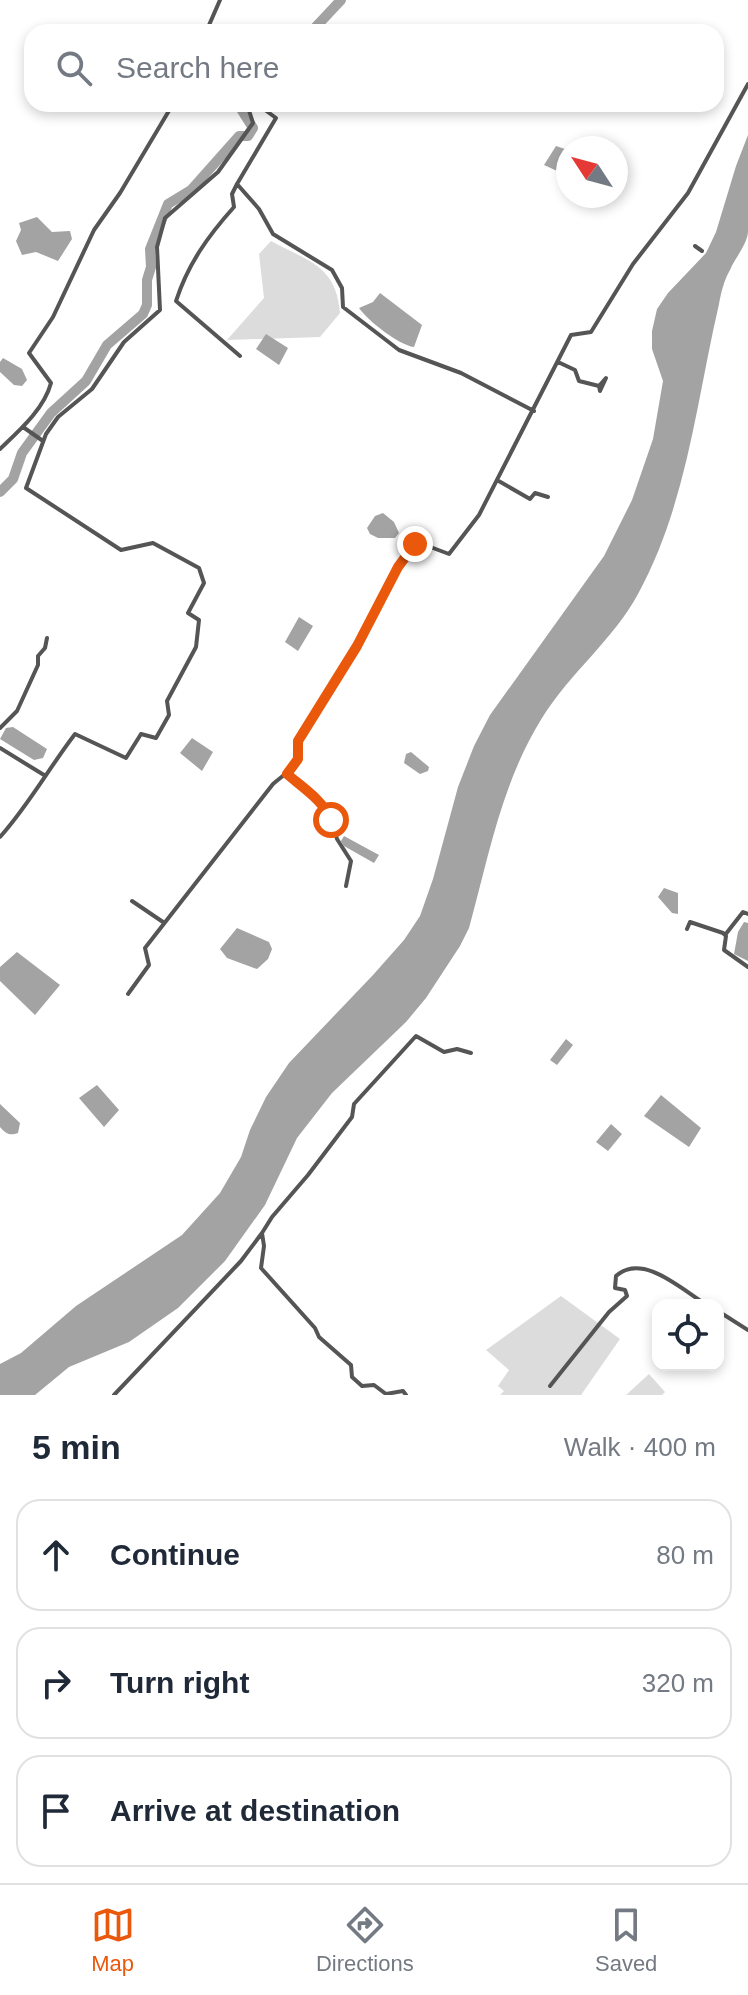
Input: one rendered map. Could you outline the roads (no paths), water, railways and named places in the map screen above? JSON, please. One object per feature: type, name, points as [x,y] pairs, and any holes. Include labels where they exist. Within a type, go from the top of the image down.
[{"type":"street","points":[[210,24],[220,0]]},
{"type":"street","points":[[128,994],[149,965],[145,948],[273,784],[287,774],[298,759],[298,741],[357,646],[398,567],[417,542],[446,553],[452,552],[479,515],[571,335],[591,332],[608,310],[633,264],[688,193],[748,84]]},
{"type":"street","points":[[0,449],[23,427],[48,395],[51,383],[29,353],[53,317],[94,230],[168,112]]},
{"type":"street","points":[[0,837],[19,815],[75,734],[126,758],[141,734],[156,738],[169,715],[167,701],[196,647],[199,620],[188,613],[204,583],[199,568],[153,543],[121,550],[26,488],[41,440],[58,417],[92,389],[124,342],[160,310],[157,247],[165,218],[218,172],[253,123],[250,112]]},
{"type":"street","points":[[240,356],[176,301],[183,278],[207,237],[234,207],[232,194],[276,118],[268,112]]},
{"type":"street","points":[[237,184],[259,209],[273,234],[332,270],[342,288],[343,307],[399,350],[461,373],[534,411]]},
{"type":"street","points":[[695,246],[702,251]]},
{"type":"street","points":[[558,362],[575,370],[579,381],[599,386]]},
{"type":"street","points":[[23,427],[41,440]]},
{"type":"street","points":[[497,480],[530,499],[535,493],[548,497]]},
{"type":"street","points":[[0,728],[17,711],[47,638]]},
{"type":"street","points":[[0,748],[44,775]]},
{"type":"street","points":[[287,774],[329,812],[337,839],[351,861],[346,886]]},
{"type":"street","points":[[132,901],[164,922]]},
{"type":"street","points":[[748,914],[743,912],[725,935],[724,950],[748,967]]},
{"type":"street","points":[[687,929],[690,922],[725,935]]},
{"type":"street","points":[[114,1395],[241,1261],[352,1117],[354,1104],[416,1036],[444,1052],[457,1049],[471,1053]]},
{"type":"street","points":[[262,1233],[261,1268],[315,1328],[319,1337],[351,1365],[352,1377],[362,1386],[374,1385],[386,1394],[403,1391],[406,1395]]},
{"type":"street","points":[[550,1386],[609,1312],[627,1296],[625,1290],[615,1288],[616,1276],[622,1270],[648,1268],[697,1299]]},
{"type":"street","points":[[724,1315],[748,1330]]},
{"type":"waterway","points":[[318,24],[341,0]]},
{"type":"waterway","points":[[0,492],[13,479],[22,453],[51,413],[86,381],[107,345],[143,314],[147,305],[150,249],[168,204],[191,190],[239,136],[248,136],[253,128],[243,112]]}]
